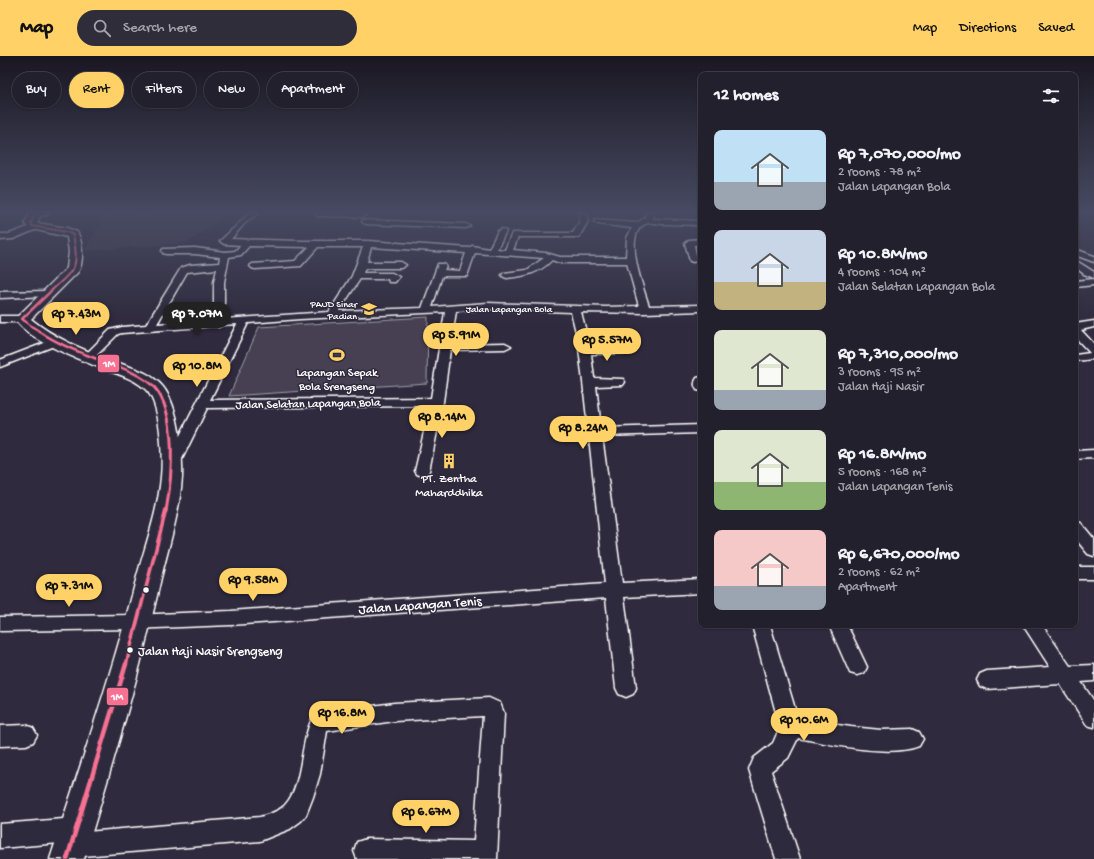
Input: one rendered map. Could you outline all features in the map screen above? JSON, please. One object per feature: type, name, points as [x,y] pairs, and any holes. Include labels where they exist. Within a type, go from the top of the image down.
[{"type":"main road","points":[[71,845],[139,622],[164,516],[171,480],[172,464],[166,413],[163,402],[158,392],[147,381],[136,375],[55,342],[22,319],[73,269],[74,250]]},
{"type":"street","points":[[166,251],[181,250]]},
{"type":"street","points":[[198,250],[225,255],[238,253],[240,250]]},
{"type":"street","points":[[255,266],[298,264],[312,250]]},
{"type":"street","points":[[332,315],[357,276],[366,250]]},
{"type":"street","points":[[426,310],[439,270],[464,274],[472,250]]},
{"type":"street","points":[[496,250],[550,256],[560,260],[631,260]]},
{"type":"street","points":[[630,250],[631,260],[645,310]]},
{"type":"street","points":[[691,250],[693,260]]},
{"type":"street","points":[[1078,253],[1094,259]]},
{"type":"street","points":[[220,324],[219,282],[225,255]]},
{"type":"street","points":[[506,275],[522,274],[539,268],[550,256]]},
{"type":"street","points":[[362,265],[401,265]]},
{"type":"street","points":[[149,328],[184,270],[190,268],[222,266]]},
{"type":"street","points":[[1078,266],[1094,275]]},
{"type":"street","points":[[357,276],[392,276],[394,277],[392,280]]},
{"type":"street","points":[[1078,284],[1094,282]]},
{"type":"street","points":[[0,295],[47,294]]},
{"type":"street","name":"Jalan Lapangan Bola","points":[[89,357],[114,332],[122,330],[332,315],[488,306],[645,310],[698,308]]},
{"type":"street","points":[[422,471],[437,402],[451,308]]},
{"type":"street","points":[[574,308],[584,351],[589,382],[626,688]]},
{"type":"street","points":[[0,319],[22,319]]},
{"type":"street","points":[[172,464],[243,322]]},
{"type":"street","points":[[1078,326],[1094,324]]},
{"type":"street","points":[[1078,333],[1094,351]]},
{"type":"street","points":[[0,364],[55,342]]},
{"type":"street","points":[[445,347],[505,346]]},
{"type":"street","points":[[584,351],[622,350]]},
{"type":"street","points":[[1078,358],[1094,356]]},
{"type":"street","points":[[589,382],[619,382]]},
{"type":"street","name":"Jalan Selatan Lapangan Bola","points":[[202,404],[437,402]]},
{"type":"street","points":[[594,432],[698,429]]},
{"type":"street","points":[[1078,455],[1094,454]]},
{"type":"street","points":[[1078,530],[1093,547]]},
{"type":"street","points":[[1078,573],[1094,573]]},
{"type":"street","name":"Jalan Lapangan Tenis","points":[[0,624],[139,622],[265,616],[614,589],[698,586]]},
{"type":"street","points":[[762,628],[790,727],[787,740],[782,750],[774,758],[762,765],[760,770],[788,859]]},
{"type":"street","points":[[839,628],[857,667]]},
{"type":"street","points":[[1034,628],[1094,718]]},
{"type":"street","points":[[987,680],[1094,673]]},
{"type":"street","points":[[0,836],[71,845],[260,829],[280,821],[294,813],[304,796],[317,729],[321,722],[394,712],[448,708],[489,707],[493,709],[494,713],[485,856],[366,852]]},
{"type":"street","points":[[790,727],[870,740],[912,740]]},
{"type":"street","points":[[0,736],[26,735]]},
{"type":"shaded area","name":"Lapangan Sepak Bola Srengseng","points":[[428,317],[427,383],[229,396],[259,327]]},
{"type":"transit line","name":"1M","points":[[67,859],[131,649],[162,529],[170,491],[171,478],[171,446],[168,420],[161,399],[151,384],[133,373],[83,354],[43,335],[22,319],[73,269],[75,250]]},
{"type":"place","name":"PAUD Sinar Padian","points":[[369,309]]},
{"type":"place","name":"Lapangan Sepak Bola Srengseng","points":[[337,355]]},
{"type":"place","name":"PT. Zentha Maharddhika","points":[[449,461]]},
{"type":"place","name":"Jalan Haji Nasir Srengseng","points":[[130,650]]}]
